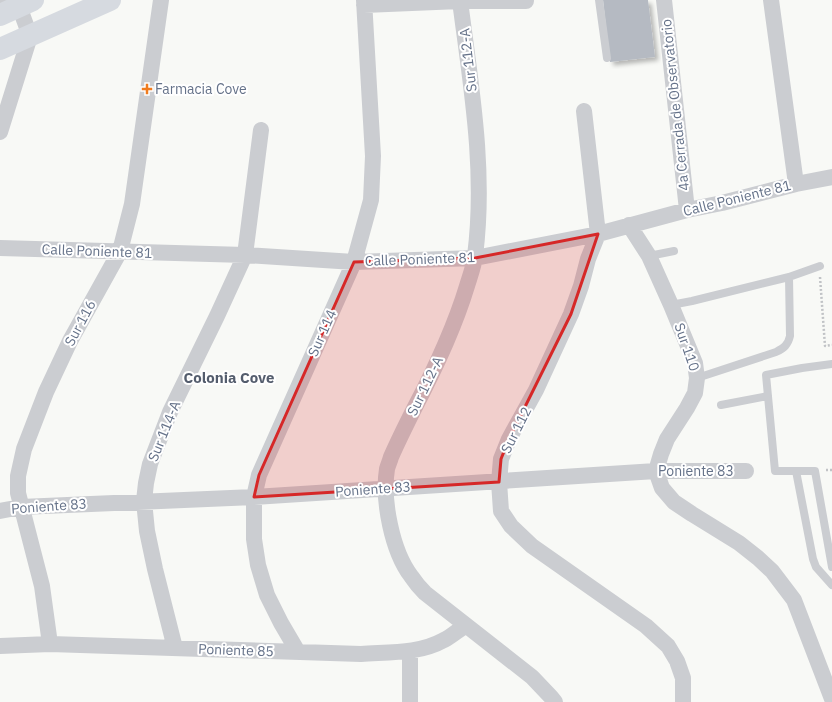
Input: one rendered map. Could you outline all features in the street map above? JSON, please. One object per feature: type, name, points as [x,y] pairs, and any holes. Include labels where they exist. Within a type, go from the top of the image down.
[{"type":"main road","points":[[0,49],[110,0]]},
{"type":"street","name":"Sur 116","points":[[50,644],[42,586],[18,493],[18,476],[24,449],[46,392],[70,341],[120,251],[132,204],[162,0]]},
{"type":"street","name":"4a Cerrada de Observatorio","points":[[664,0],[687,210]]},
{"type":"street","points":[[771,0],[796,184]]},
{"type":"street","name":"Sur 112-A","points":[[460,1],[477,137],[480,182],[479,222],[475,258],[464,297],[449,338],[395,447],[387,467],[385,488],[390,524],[398,553],[410,576],[425,593],[465,626],[494,646],[532,677],[555,702]]},
{"type":"street","points":[[364,3],[526,1]]},
{"type":"street","name":"Sur 114","points":[[298,652],[267,595],[258,565],[254,538],[254,497],[259,475],[354,262],[371,200],[373,156],[364,3]]},
{"type":"street","points":[[0,132],[30,36],[13,5]]},
{"type":"street","name":"Sur 112","points":[[584,111],[598,234],[588,259],[581,286],[571,314],[536,390],[509,439],[501,459],[499,482],[501,511],[511,526],[532,546],[646,626],[668,646],[677,661],[683,678],[683,702]]},
{"type":"street","name":"Sur 114-A","points":[[175,648],[147,531],[144,501],[146,483],[150,464],[170,412],[245,255],[261,130]]},
{"type":"street","name":"Calle Poniente 81","points":[[0,248],[245,255],[354,262],[475,258],[598,234],[687,210],[832,177]]},
{"type":"street","name":"Sur 110","points":[[629,225],[649,256],[671,305],[695,363],[697,378],[695,393],[688,408],[667,439],[656,471]]},
{"type":"street","points":[[656,471],[662,488],[674,502],[744,547],[758,558],[785,588],[794,600],[832,699]]},
{"type":"street","name":"Poniente 83","points":[[0,511],[21,507],[254,497],[656,471],[746,471]]},
{"type":"street","name":"Poniente 85","points":[[0,646],[50,644],[361,654],[410,651],[427,648],[444,640],[465,626]]},
{"type":"street","points":[[410,651],[410,702]]},
{"type":"lane","points":[[598,0],[607,58]]},
{"type":"lane","points":[[649,256],[674,251]]},
{"type":"lane","points":[[671,305],[788,277],[820,266]]},
{"type":"lane","points":[[697,378],[776,352],[783,349],[788,344],[790,336],[788,277]]},
{"type":"lane","points":[[832,364],[766,374],[776,471],[815,471],[832,566]]},
{"type":"lane","points":[[721,405],[768,396]]},
{"type":"lane","points":[[796,471],[813,559],[816,567],[832,585]]},
{"type":"path","points":[[820,266],[825,346],[832,345]]},
{"type":"highlighted area","points":[[598,234],[571,314],[509,439],[501,459],[499,482],[254,497],[259,475],[354,262],[475,258]]},
{"type":"building","points":[[603,0],[648,0],[655,57],[610,62]]},
{"type":"place","name":"Farmacia Cove","points":[[147,89]]},
{"type":"district","name":"Colonia Cove","points":[[229,377]]}]
